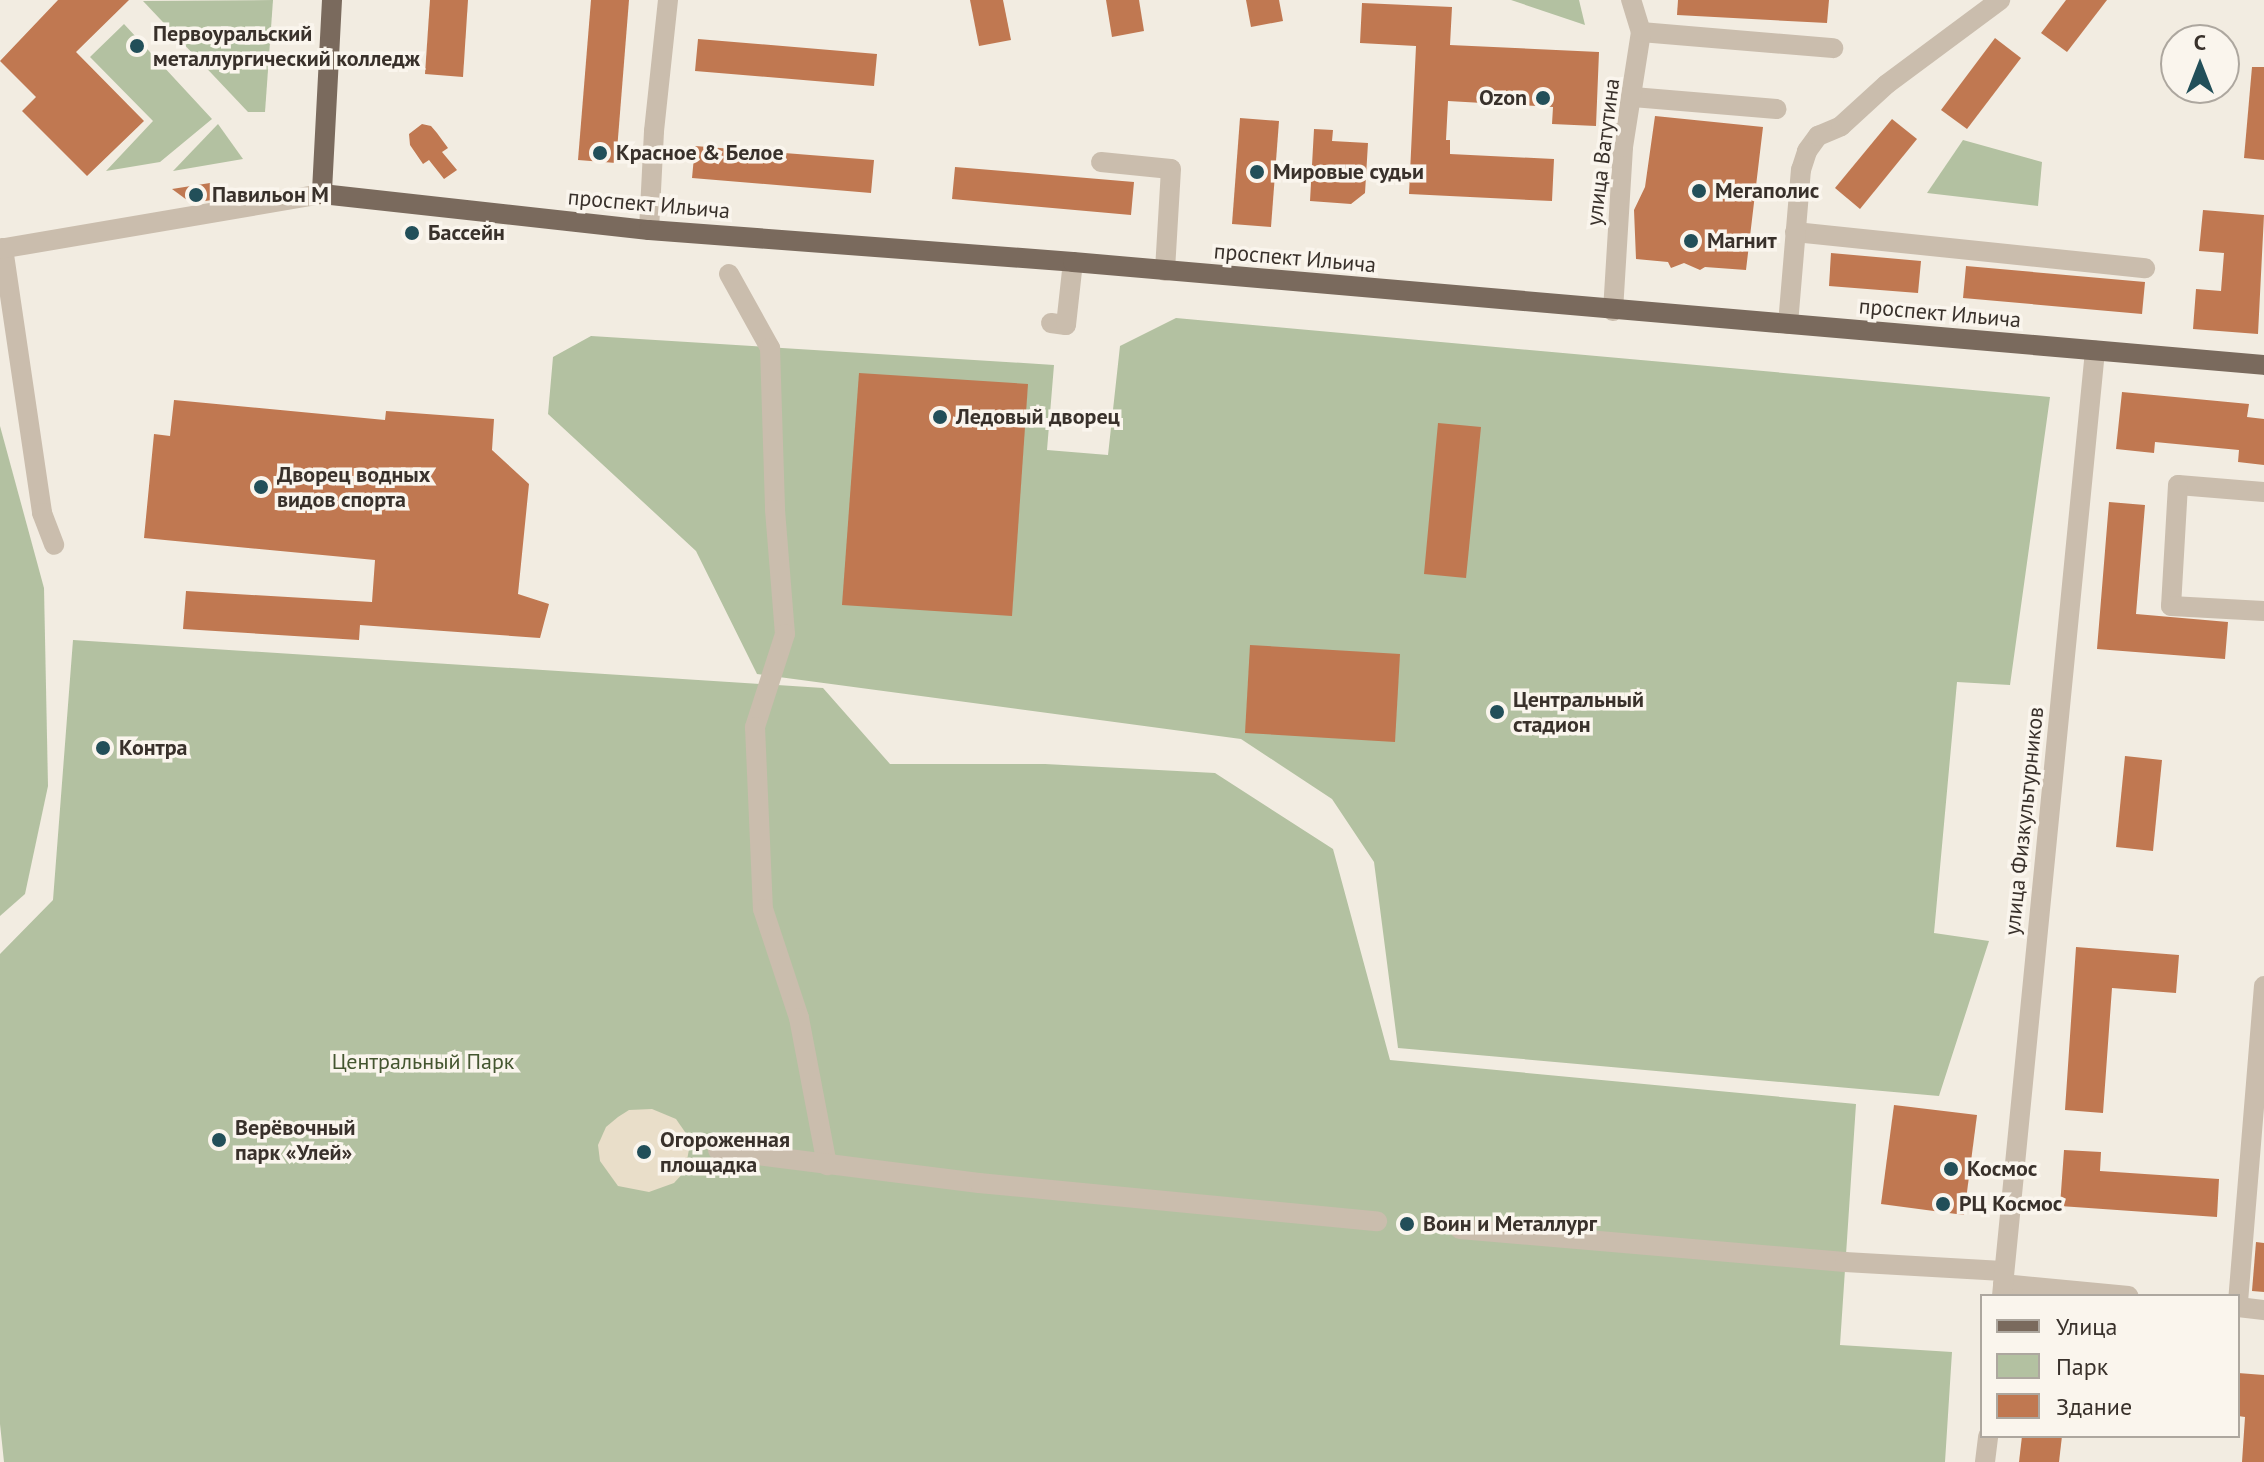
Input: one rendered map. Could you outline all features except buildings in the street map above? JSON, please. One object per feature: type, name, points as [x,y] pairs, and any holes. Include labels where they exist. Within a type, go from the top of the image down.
[{"type":"main road","points":[[322,194],[332,0]]},
{"type":"main road","name":"проспект Ильича","points":[[322,194],[649,230],[1073,262],[2264,365]]},
{"type":"street","points":[[649,230],[654,131],[668,0]]},
{"type":"street","name":"улица Ватутина","points":[[1613,311],[1623,147],[1641,32],[1631,0]]},
{"type":"street","points":[[1788,324],[1801,170],[1807,151],[1818,136],[1841,126],[1887,84],[2000,0]]},
{"type":"street","points":[[1641,32],[1833,48]]},
{"type":"street","points":[[1633,97],[1777,109]]},
{"type":"street","points":[[1101,162],[1171,169],[1165,271]]},
{"type":"street","name":"проспект Ильича","points":[[2,249],[322,194]]},
{"type":"street","points":[[1795,232],[2145,268]]},
{"type":"street","points":[[2,249],[42,513],[54,545]]},
{"type":"street","points":[[1051,323],[1066,325],[1073,262]]},
{"type":"street","points":[[729,274],[770,348],[775,510],[785,634],[755,727],[763,909],[799,1018],[827,1165]]},
{"type":"street","points":[[0,342],[15,322]]},
{"type":"street","name":"улица Физкультурников","points":[[2003,1284],[2095,351]]},
{"type":"street","points":[[2264,492],[2178,485],[2171,606],[2264,611]]},
{"type":"street","points":[[2239,1294],[2264,986]]},
{"type":"street","points":[[718,1150],[827,1165],[1377,1221]]},
{"type":"street","points":[[1460,1229],[1845,1262],[2003,1284],[2107,1294]]},
{"type":"street","points":[[2240,1304],[2264,1310]]},
{"type":"street","points":[[1985,1462],[1988,1438]]},
{"type":"green space","points":[[273,0],[265,112],[248,112],[143,1]]},
{"type":"green space","points":[[1511,0],[1579,0],[1585,25]]},
{"type":"green space","points":[[124,24],[212,119],[160,162],[106,171],[153,121],[90,57]]},
{"type":"green space","points":[[218,124],[243,159],[173,171]]},
{"type":"green space","points":[[1963,140],[2042,162],[2038,206],[1927,193]]},
{"type":"green space","name":"Центральный стадион","points":[[1176,318],[2050,397],[2010,685],[1957,682],[1934,933],[1989,941],[1939,1096],[1398,1048],[1374,862],[1332,799],[1241,739],[757,674],[696,551],[548,414],[553,357],[591,336],[1054,365],[1047,450],[1108,455],[1120,346]]},
{"type":"green space","points":[[0,426],[44,588],[48,786],[25,894],[0,916]]},
{"type":"green space","name":"Центральный Парк","points":[[73,640],[823,688],[890,764],[1045,764],[1215,773],[1333,849],[1390,1060],[1856,1104],[1840,1345],[1952,1352],[1945,1462],[4,1462],[0,1424],[0,954],[53,900]]},
{"type":"shaded area","name":"Огороженная площадка","points":[[652,1109],[676,1119],[685,1132],[690,1144],[685,1171],[674,1183],[649,1192],[618,1186],[600,1161],[598,1145],[606,1127],[618,1117],[629,1110]]},
{"type":"place","name":"Первоуральский металлургический колледж","points":[[137,46]]},
{"type":"place","name":"Ozon","points":[[1543,98]]},
{"type":"place","name":"Красное & Белое","points":[[600,153]]},
{"type":"place","name":"Мировые судьи","points":[[1257,172]]},
{"type":"place","name":"Мегаполис","points":[[1699,191]]},
{"type":"place","name":"Павильон М","points":[[196,195]]},
{"type":"place","name":"Бассейн","points":[[412,233]]},
{"type":"place","name":"Магнит","points":[[1691,241]]},
{"type":"place","name":"Ледовый дворец","points":[[940,417]]},
{"type":"place","name":"Дворец водных видов спорта","points":[[261,487]]},
{"type":"place","name":"Центральный стадион","points":[[1497,712]]},
{"type":"place","name":"Контра","points":[[103,748]]},
{"type":"place","name":"Верёвочный парк «Улей»","points":[[219,1140]]},
{"type":"place","name":"Огороженная площадка","points":[[644,1152]]},
{"type":"place","name":"Космос","points":[[1951,1169]]},
{"type":"place","name":"РЦ Космос","points":[[1943,1204]]},
{"type":"place","name":"Воин и Металлург","points":[[1407,1224]]}]
